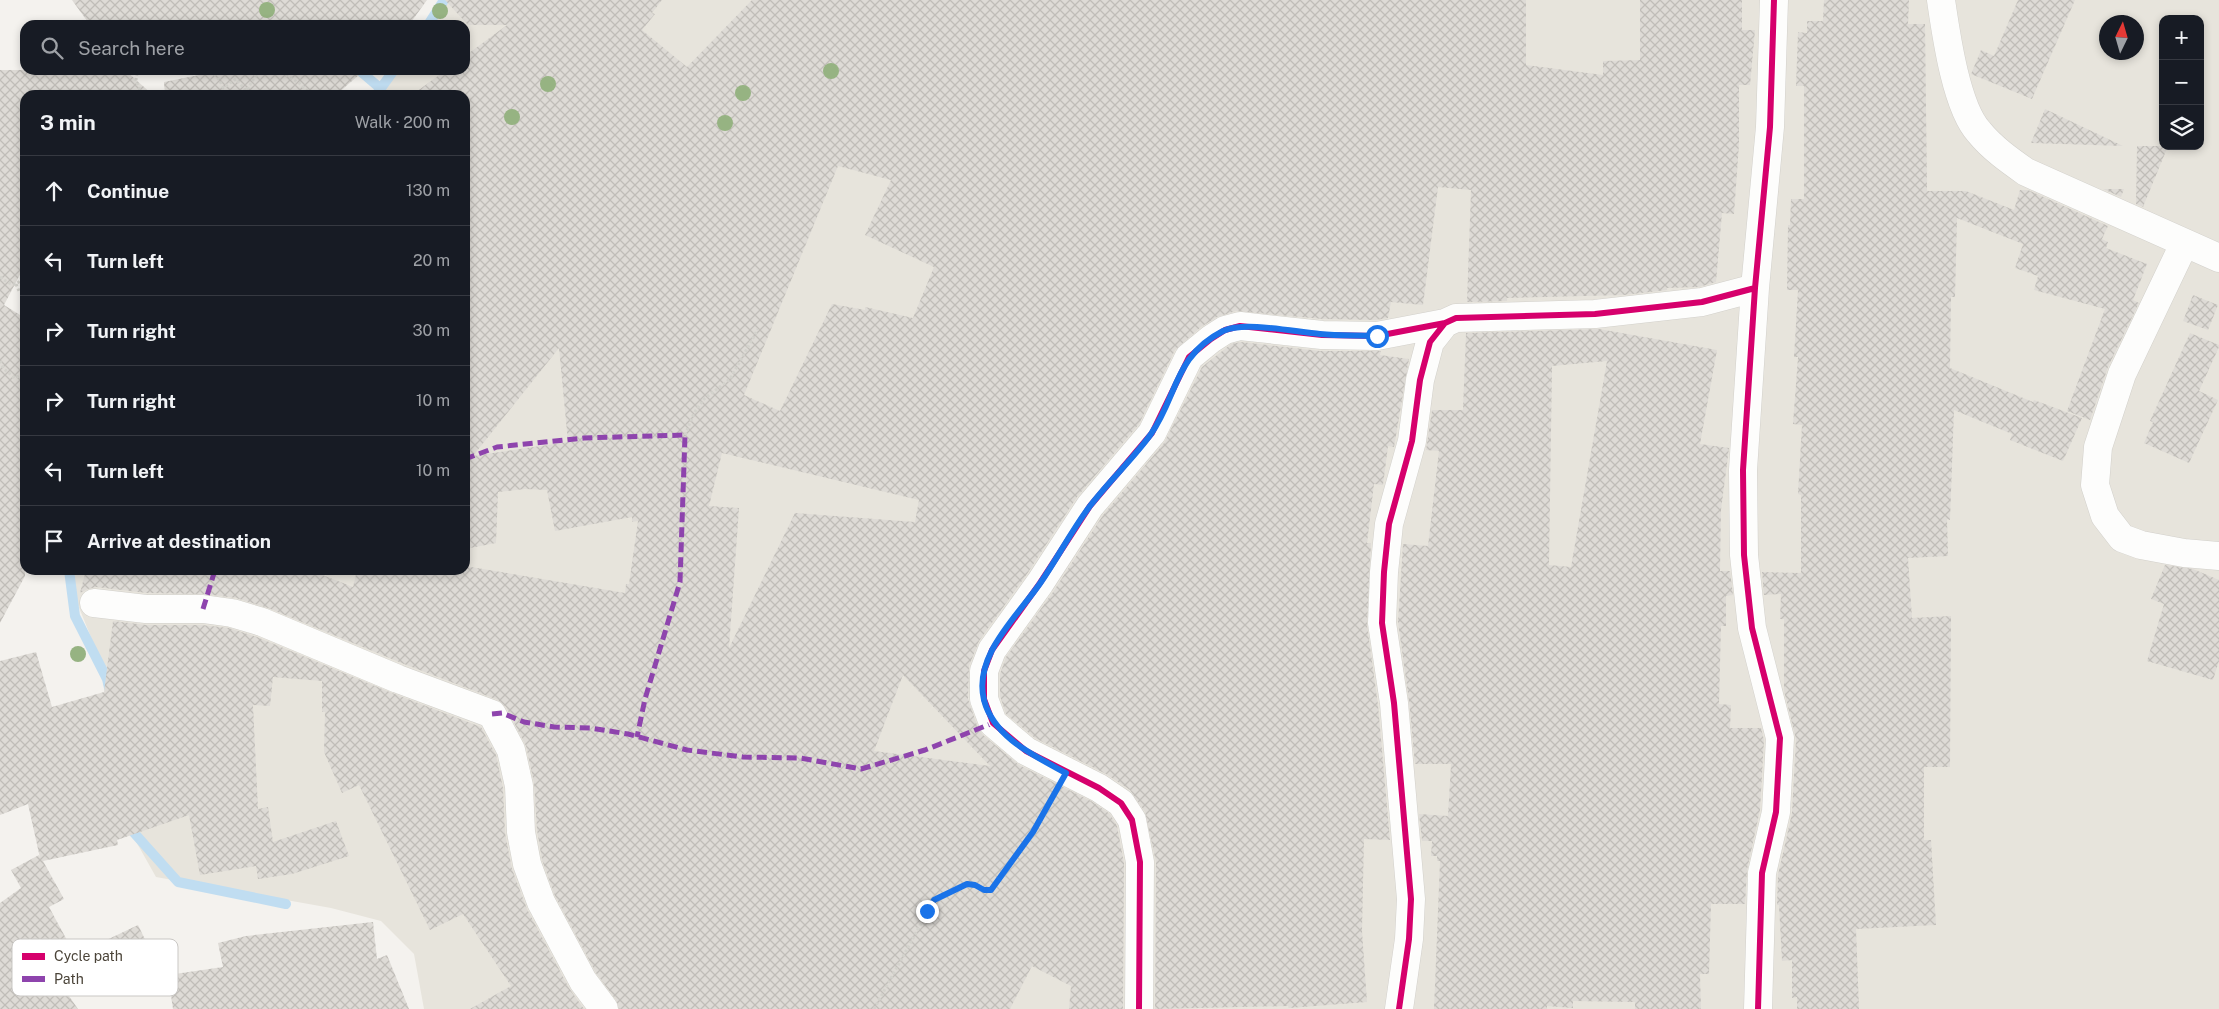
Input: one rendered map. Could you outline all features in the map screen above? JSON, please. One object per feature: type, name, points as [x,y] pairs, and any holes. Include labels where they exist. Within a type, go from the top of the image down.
[{"type":"street","points":[[1758,1009],[1762,873],[1776,812],[1780,738],[1752,628],[1744,555],[1743,470],[1755,288],[1770,128],[1774,0]]},
{"type":"street","points":[[1941,0],[1948,51],[1967,114],[1977,131],[1999,152],[2026,172],[2219,258]]},
{"type":"street","points":[[2184,244],[2122,374],[2098,447],[2095,485],[2105,516],[2122,538],[2141,545],[2184,553],[2219,556]]},
{"type":"street","points":[[1139,1009],[1140,862],[1132,820],[1121,803],[1099,788],[1066,773],[1026,751],[993,723],[984,699],[984,671],[992,650],[1001,635],[1040,583],[1090,506],[1152,433],[1189,357],[1225,330],[1240,326],[1322,334],[1377,336],[1445,323],[1456,318],[1595,314],[1702,302],[1755,288]]},
{"type":"street","points":[[1399,1009],[1409,939],[1411,899],[1394,703],[1382,623],[1384,572],[1389,524],[1412,441],[1420,380],[1430,342],[1445,323]]},
{"type":"street","points":[[94,603],[146,609],[203,609],[232,613],[262,622],[398,679],[492,714],[511,750],[519,786],[521,832],[527,864],[540,902],[583,981],[604,1009]]},
{"type":"path","points":[[137,75],[136,80],[140,90]]},
{"type":"path","points":[[215,75],[223,88],[236,79],[246,90]]},
{"type":"path","points":[[249,90],[248,88],[256,75]]},
{"type":"path","points":[[285,75],[307,90]]},
{"type":"path","points":[[0,277],[10,284],[20,282]]},
{"type":"path","points":[[16,284],[20,291]]},
{"type":"path","points":[[685,435],[694,413],[704,399],[730,379],[758,329]]},
{"type":"path","points":[[0,361],[4,369],[14,378],[20,375]]},
{"type":"path","points":[[874,1009],[934,900],[967,884],[975,885],[984,890],[991,890],[1033,832],[1066,773]]},
{"type":"shaded area","points":[[441,0],[2219,0],[2219,1009],[424,1009],[414,954],[381,921],[331,908],[156,877],[129,829],[119,743],[93,642],[69,583],[70,575],[470,575],[470,90],[384,90],[395,75],[470,75],[470,20],[435,20]]},
{"type":"building","points":[[72,0],[427,0],[413,20],[86,20]]},
{"type":"building","points":[[445,0],[662,0],[652,13],[655,14],[642,30],[687,67],[752,0],[1526,0],[1526,65],[1603,75],[1603,61],[1640,60],[1640,0],[1742,0],[1742,30],[1755,30],[1750,85],[1739,85],[1739,144],[1734,214],[1722,213],[1716,282],[1699,287],[1667,288],[1667,290],[1624,295],[1507,298],[1507,301],[1467,302],[1471,190],[1438,187],[1423,305],[1391,302],[1388,318],[1376,320],[1323,319],[1236,311],[1217,317],[1201,327],[1175,350],[1139,424],[1077,497],[1027,574],[979,641],[969,666],[968,699],[978,728],[983,735],[1019,765],[1091,801],[1110,814],[1117,826],[1124,863],[1123,1009],[1069,1009],[1071,986],[1032,966],[1010,1009],[619,1009],[616,1000],[596,973],[555,896],[542,860],[537,830],[534,783],[526,746],[506,707],[498,700],[268,608],[236,598],[205,594],[147,593],[96,587],[80,593],[85,575],[323,575],[353,587],[356,575],[470,575],[470,567],[625,593],[626,584],[629,584],[638,521],[632,522],[632,517],[555,531],[547,490],[525,489],[498,492],[496,543],[470,548],[470,90],[419,90],[439,75],[470,75],[470,52],[507,25],[470,25],[470,20],[463,20]],"holes":[[[838,166],[891,180],[865,235],[934,267],[913,318],[865,307],[865,310],[832,304],[780,411],[744,395]],[[559,348],[568,442],[473,456]],[[722,453],[919,500],[915,522],[795,513],[729,648],[739,508],[709,506]],[[903,675],[990,766],[874,751]]]},
{"type":"building","points":[[1824,0],[1909,0],[1908,24],[1925,24],[1927,191],[1966,191],[2014,210],[2020,190],[2028,190],[2108,226],[2102,239],[2108,242],[2106,248],[2147,264],[2133,300],[2139,303],[2108,367],[2090,420],[2067,411],[2105,309],[2034,290],[2038,276],[2015,268],[2023,244],[1957,218],[1955,297],[1951,297],[1950,368],[2033,402],[2034,400],[2082,418],[2063,461],[2010,440],[2012,434],[1954,410],[1950,520],[1947,519],[1948,556],[1908,558],[1912,618],[1951,616],[1950,767],[1924,767],[1924,840],[1931,840],[1936,925],[1856,929],[1859,1009],[1797,1009],[1797,997],[1792,998],[1792,960],[1782,961],[1779,905],[1777,905],[1778,875],[1792,813],[1796,739],[1784,691],[1784,619],[1780,619],[1781,594],[1764,595],[1762,572],[1801,573],[1801,495],[1798,494],[1802,425],[1793,424],[1798,357],[1794,357],[1798,290],[1787,290],[1788,225],[1790,225],[1791,199],[1804,199],[1804,86],[1796,86],[1798,32],[1807,33],[1807,21],[1823,21]]},
{"type":"building","points":[[2018,0],[2075,0],[2032,99],[1971,74],[1981,50],[1994,56]]},
{"type":"building","points":[[0,70],[20,70],[20,75],[131,75],[147,90],[20,90],[20,275],[4,305],[20,315],[20,575],[25,576],[0,623]]},
{"type":"building","points":[[199,75],[359,75],[342,90],[165,90],[164,82]]},
{"type":"building","points":[[2045,109],[2123,146],[2031,143]]},
{"type":"building","points":[[2137,146],[2159,146],[2159,150],[2166,150],[2143,207],[2136,204]]},
{"type":"building","points":[[2103,189],[2124,189],[2121,197]]},
{"type":"building","points":[[2193,295],[2218,305],[2208,330],[2183,321]]},
{"type":"building","points":[[1599,329],[1717,350],[1700,444],[1729,448],[1721,510],[1720,571],[1730,571],[1733,595],[1726,596],[1726,626],[1721,626],[1719,704],[1731,705],[1730,728],[1761,728],[1764,740],[1760,810],[1747,870],[1745,904],[1711,904],[1709,974],[1700,974],[1701,1009],[1635,1009],[1635,1002],[1573,1001],[1573,1008],[1547,1006],[1547,1009],[1434,1009],[1440,861],[1437,861],[1437,856],[1431,856],[1432,841],[1422,841],[1419,814],[1448,816],[1451,764],[1415,764],[1409,701],[1398,622],[1403,544],[1428,546],[1439,451],[1426,450],[1432,410],[1463,410],[1466,333]],"holes":[[[1607,361],[1571,567],[1549,565],[1552,366]]]},
{"type":"building","points":[[2190,333],[2219,345],[2219,347],[2199,391],[2218,400],[2189,463],[2144,443],[2153,422],[2150,421]]},
{"type":"building","points":[[1241,342],[1320,351],[1381,351],[1380,355],[1409,359],[1394,447],[1388,446],[1383,485],[1374,484],[1367,543],[1371,543],[1367,625],[1378,705],[1390,840],[1364,839],[1362,931],[1367,1002],[1289,1008],[1288,1006],[1155,1009],[1156,862],[1145,812],[1130,790],[1106,774],[1035,738],[1006,714],[1000,696],[1000,674],[1006,657],[1053,592],[1103,515],[1164,443],[1202,367],[1231,344]]},
{"type":"building","points":[[2165,565],[2193,569],[2219,580],[2219,661],[2213,680],[2147,661],[2164,604],[2151,599]]},
{"type":"building","points":[[113,621],[146,625],[202,625],[229,628],[257,637],[392,693],[481,727],[496,755],[503,788],[505,833],[512,869],[527,909],[569,988],[584,1009],[470,1009],[511,986],[463,914],[430,930],[359,785],[342,793],[324,752],[325,712],[322,712],[322,681],[273,677],[270,706],[253,705],[258,809],[268,807],[273,842],[336,821],[349,856],[292,874],[258,879],[256,866],[200,875],[189,815],[117,840],[118,845],[43,861],[64,899],[49,907],[66,939],[12,939],[12,996],[69,996],[78,1009],[0,1009],[0,903],[21,888],[11,870],[39,855],[40,858],[28,804],[0,815],[0,661],[36,652],[52,707],[104,692]]},
{"type":"building","points":[[373,922],[377,959],[387,955],[409,1009],[173,1009],[171,996],[178,996],[178,974],[223,967],[218,943],[246,936]]},
{"type":"building","points":[[138,925],[145,939],[109,939]]},
{"type":"waterway","points":[[431,20],[444,0]]},
{"type":"waterway","points":[[365,75],[380,88]]},
{"type":"waterway","points":[[380,90],[390,75]]},
{"type":"waterway","points":[[70,575],[75,616],[107,679],[109,688]]},
{"type":"waterway","points":[[127,825],[178,882],[286,904]]},
{"type":"marked path","points":[[470,457],[497,447],[584,438],[685,435],[680,582],[645,699],[637,737]]},
{"type":"marked path","points":[[203,609],[213,575]]},
{"type":"marked path","points":[[492,714],[502,713],[524,722],[554,727],[590,728],[628,734],[687,750],[743,757],[800,758],[861,769],[925,750],[993,723]]},
{"type":"cycle path","points":[[1758,1009],[1762,873],[1776,812],[1780,738],[1752,628],[1744,555],[1743,470],[1755,288],[1770,127],[1774,0]]},
{"type":"cycle path","points":[[1399,1009],[1409,939],[1411,899],[1394,703],[1382,623],[1384,572],[1389,524],[1412,441],[1420,380],[1430,342],[1445,323],[1456,318],[1595,314],[1702,302],[1755,288]]},
{"type":"cycle path","points":[[1139,1009],[1140,862],[1132,820],[1121,803],[1099,788],[1026,751],[993,723],[984,699],[984,671],[992,650],[1040,583],[1090,506],[1152,433],[1189,357],[1211,339],[1225,330],[1240,326],[1322,335],[1377,336],[1445,323]]},
{"type":"route","points":[[927,911],[934,900],[967,884],[975,885],[984,890],[991,890],[1017,857],[1066,773],[1026,751],[993,723],[984,699],[984,671],[992,650],[1006,628],[1040,583],[1090,506],[1152,433],[1189,357],[1225,330],[1240,326],[1322,334],[1377,336]]}]
